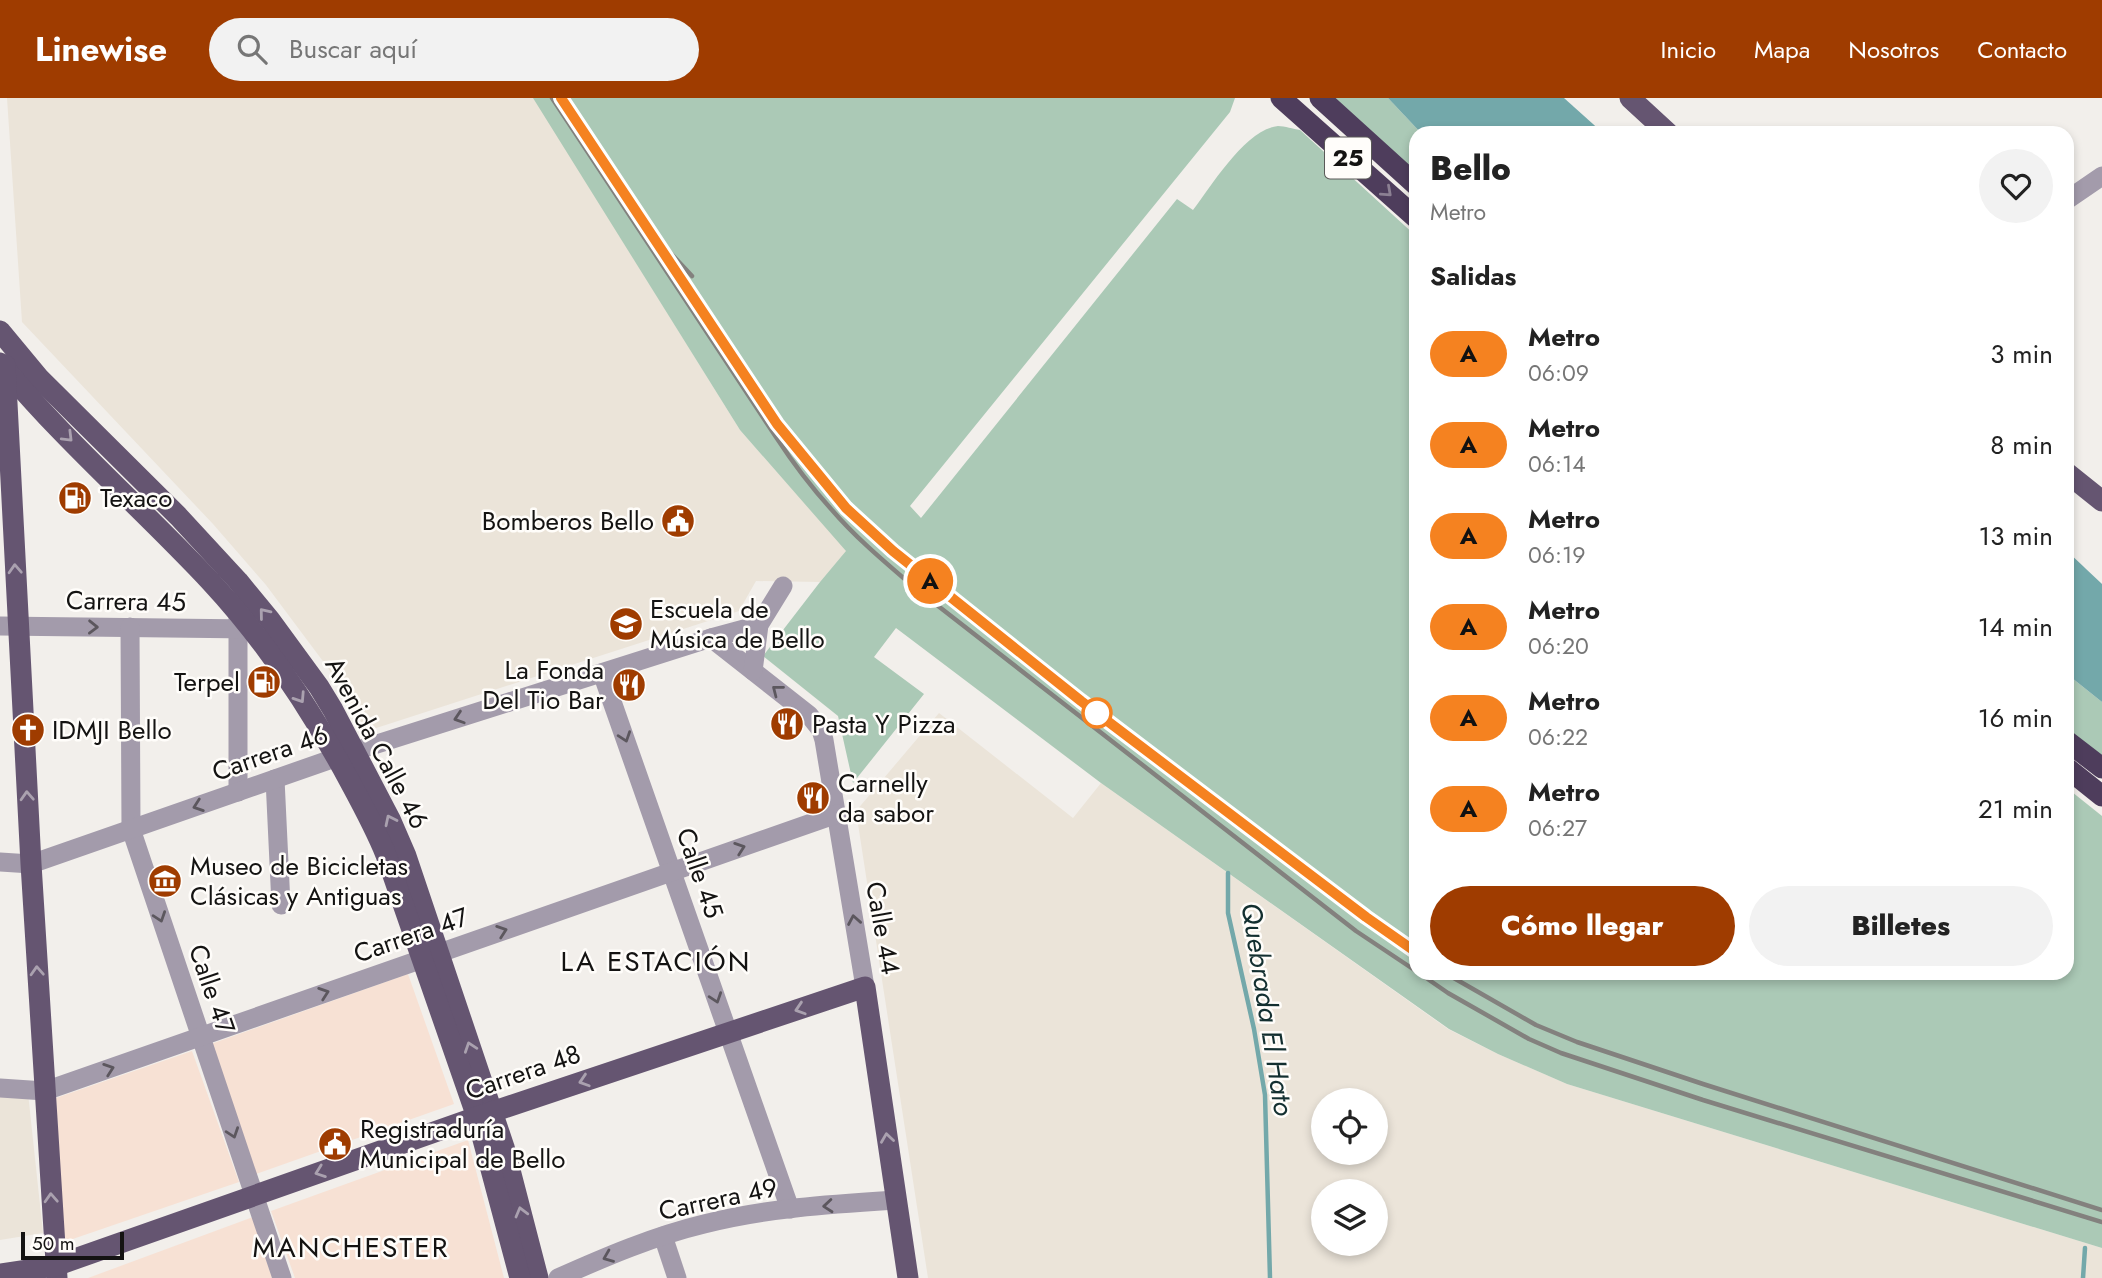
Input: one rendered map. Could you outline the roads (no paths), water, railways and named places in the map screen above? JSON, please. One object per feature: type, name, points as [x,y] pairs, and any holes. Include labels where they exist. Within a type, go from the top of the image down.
[{"type":"highway","name":"25","points":[[1281,98],[1409,212]]},
{"type":"highway","name":"25","points":[[1320,98],[1409,179]]},
{"type":"highway","points":[[2074,746],[2102,768]]},
{"type":"highway","points":[[2074,774],[2102,796]]},
{"type":"main road","points":[[1630,98],[1660,126]]},
{"type":"main road","points":[[2,333],[9,626],[31,864],[56,1272]]},
{"type":"main road","name":"Avenida Calle 46","points":[[2,333],[55,395],[151,489],[238,581],[298,656],[319,687],[430,956],[485,1114],[510,1169],[538,1278]]},
{"type":"main road","name":"Avenida Calle 46","points":[[3,366],[29,396],[165,534],[282,669],[320,727],[346,754]]},
{"type":"main road","points":[[2074,479],[2102,501]]},
{"type":"main road","name":"Carrera 48","points":[[0,1274],[56,1272],[254,1196],[485,1114],[865,987]]},
{"type":"main road","name":"Calle 44","points":[[865,987],[908,1278]]},
{"type":"main road","name":"Avenida Calle 46","points":[[485,1114],[520,1278]]},
{"type":"street","points":[[2074,196],[2102,176]]},
{"type":"street","points":[[3,396],[55,395]]},
{"type":"street","points":[[753,671],[759,625],[783,586]]},
{"type":"street","points":[[238,792],[242,623]]},
{"type":"street","name":"Carrera 45","points":[[9,626],[130,627],[242,623]]},
{"type":"street","name":"Carrera 46","points":[[0,862],[31,864],[346,754],[759,625]]},
{"type":"street","name":"Calle 47","points":[[130,627],[131,829],[282,1278]]},
{"type":"street","name":"Calle 44","points":[[711,638],[809,715],[821,730],[865,987]]},
{"type":"street","name":"Calle 45","points":[[602,673],[790,1209]]},
{"type":"street","points":[[275,779],[281,905]]},
{"type":"street","name":"Carrera 47","points":[[0,1088],[45,1091],[837,814]]},
{"type":"street","name":"Carrera 49","points":[[558,1278],[663,1236],[719,1220],[790,1209],[896,1200]]},
{"type":"street","points":[[663,1236],[677,1278]]},
{"type":"water","points":[[1388,98],[1564,98],[1595,126],[1414,126]]},
{"type":"water","points":[[2074,558],[2102,584],[2102,702],[2074,680]]},
{"type":"waterway","name":"Quebrada El Hato","points":[[1228,873],[1228,913],[1254,1029],[1265,1095],[1270,1278]]},
{"type":"waterway","points":[[2083,1278],[2085,1248]]},
{"type":"railway","points":[[552,98],[789,456],[851,531],[915,588],[1356,931],[1409,966]]},
{"type":"railway","points":[[648,229],[692,276]]},
{"type":"railway","points":[[787,437],[847,508],[878,539],[1081,701],[1409,947]]},
{"type":"railway","points":[[1429,980],[1529,1039],[1561,1053],[1703,1100],[2102,1222]]},
{"type":"railway","points":[[1457,980],[1536,1025],[1577,1042],[2102,1210]]},
{"type":"metro line","name":"A","points":[[561,98],[777,424],[846,508],[878,539],[1081,701],[1409,947]]},
{"type":"place","name":"Texaco","points":[[75,498]]},
{"type":"place","name":"Bomberos Bello","points":[[678,521]]},
{"type":"place","name":"Escuela de Música de Bello","points":[[626,624]]},
{"type":"place","name":"Terpel","points":[[264,682]]},
{"type":"place","name":"La Fonda Del Tio Bar","points":[[629,685]]},
{"type":"place","name":"Pasta Y Pizza","points":[[787,724]]},
{"type":"place","name":"IDMJI Bello","points":[[28,730]]},
{"type":"place","name":"Carnelly da sabor","points":[[813,798]]},
{"type":"place","name":"Museo de Bicicletas Clásicas y Antiguas","points":[[165,881]]},
{"type":"place","name":"Registraduría Municipal de Bello","points":[[335,1144]]},
{"type":"district","name":"LA ESTACIÓN","points":[[656,961]]},
{"type":"district","name":"MANCHESTER","points":[[351,1247]]}]
